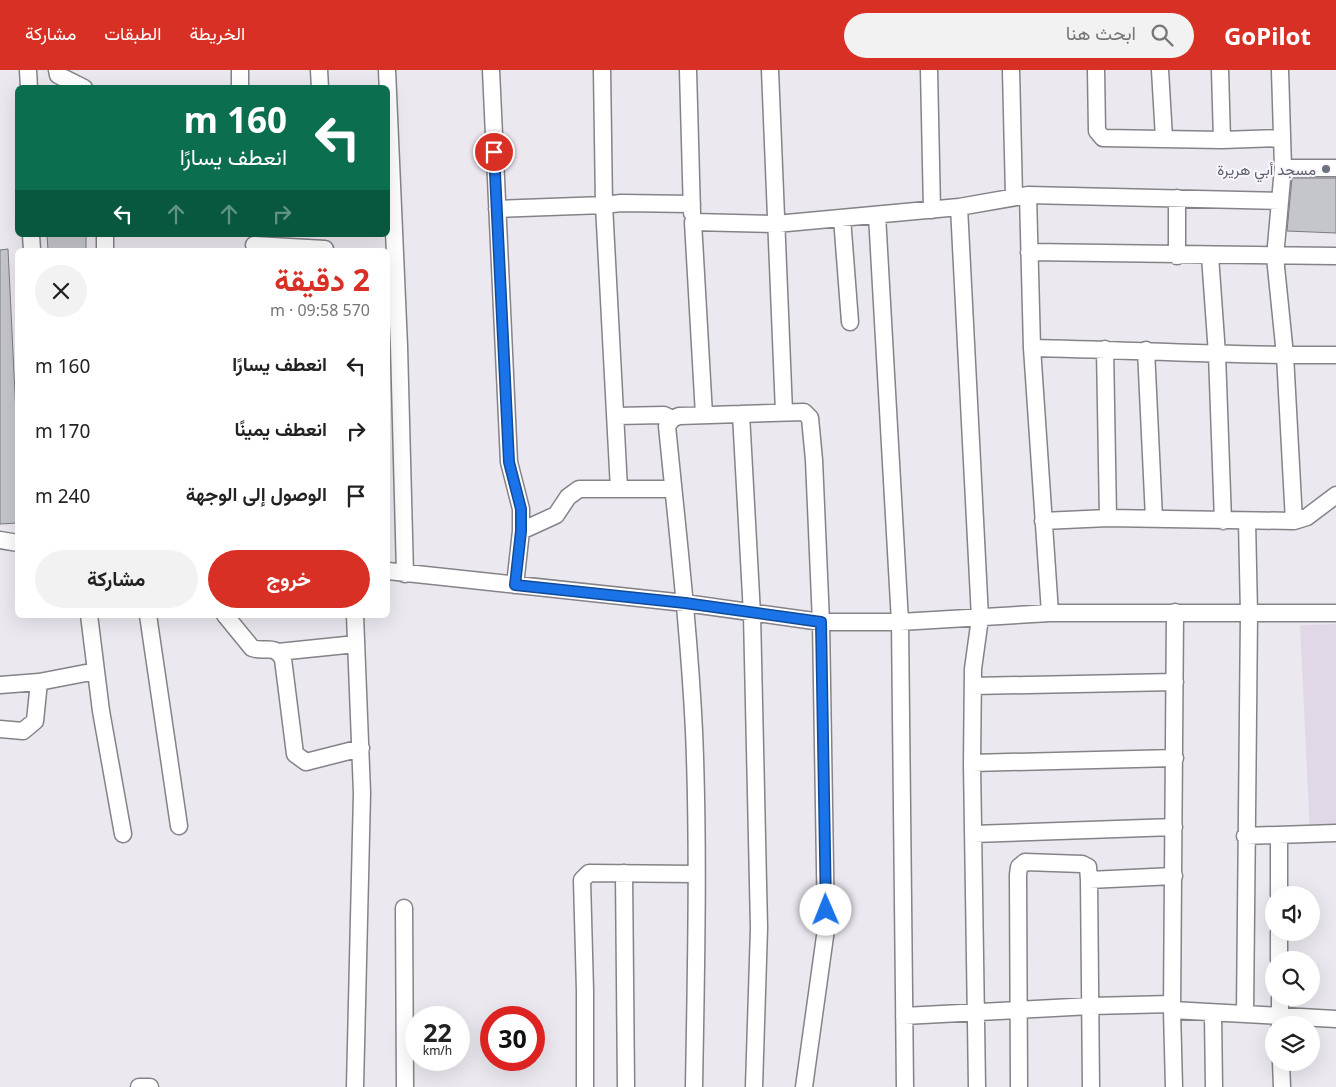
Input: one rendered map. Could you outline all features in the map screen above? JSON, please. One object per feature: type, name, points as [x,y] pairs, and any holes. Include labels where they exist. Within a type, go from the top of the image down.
[{"type":"street","points":[[28,70],[28,85]]},
{"type":"street","points":[[56,70],[58,75],[78,85]]},
{"type":"street","points":[[240,70],[240,85]]},
{"type":"street","points":[[319,70],[320,85]]},
{"type":"street","points":[[387,70],[388,85]]},
{"type":"street","points":[[491,70],[509,462],[520,500],[521,531],[515,585]]},
{"type":"street","points":[[602,70],[604,205],[619,489]]},
{"type":"street","points":[[688,70],[692,204],[704,415]]},
{"type":"street","points":[[770,70],[784,412]]},
{"type":"street","points":[[929,70],[932,210]]},
{"type":"street","points":[[1011,70],[1021,195],[1029,252],[1032,348],[1050,613]]},
{"type":"street","points":[[1096,70],[1097,131],[1100,135],[1109,139],[1222,140],[1282,138]]},
{"type":"street","points":[[1160,70],[1164,138]]},
{"type":"street","points":[[1220,70],[1222,140]]},
{"type":"street","points":[[1280,70],[1283,168],[1275,257],[1285,355],[1294,521]]},
{"type":"street","points":[[390,139],[399,346],[405,574]]},
{"type":"street","points":[[1283,168],[1336,168]]},
{"type":"street","points":[[693,222],[776,224],[959,207],[1021,195],[1280,201]]},
{"type":"street","points":[[1177,198],[1177,256]]},
{"type":"street","points":[[497,209],[622,203],[692,204]]},
{"type":"street","points":[[959,207],[980,618],[973,669],[972,763],[977,1087]]},
{"type":"street","points":[[877,215],[900,622],[905,1087]]},
{"type":"street","points":[[842,218],[850,322]]},
{"type":"street","points":[[254,243],[325,245]]},
{"type":"street","points":[[1029,252],[1177,256],[1336,256]]},
{"type":"street","points":[[1210,256],[1217,354],[1224,521]]},
{"type":"street","points":[[1032,348],[1146,350],[1217,354],[1336,355]]},
{"type":"street","points":[[1105,349],[1108,518]]},
{"type":"street","points":[[1146,350],[1154,518]]},
{"type":"street","points":[[694,1087],[696,874],[694,732],[685,603],[667,426],[672,419],[680,416],[804,412],[810,418],[821,622],[826,928],[804,1087]]},
{"type":"street","points":[[616,416],[664,414],[672,419]]},
{"type":"street","points":[[741,414],[752,614],[759,928],[754,1087]]},
{"type":"street","points":[[521,531],[556,515],[568,498],[579,489],[674,489]]},
{"type":"street","points":[[1043,521],[1108,518],[1294,521],[1306,517],[1336,495]]},
{"type":"street","points":[[1245,1013],[1249,614],[1247,521]]},
{"type":"street","points":[[0,540],[15,542]]},
{"type":"street","points":[[390,571],[685,603],[752,614],[821,622],[900,622],[1050,613],[1336,613]]},
{"type":"street","points":[[1174,1087],[1172,1007],[1175,612]]},
{"type":"street","points":[[89,618],[96,671],[123,834]]},
{"type":"street","points":[[148,618],[179,826]]},
{"type":"street","points":[[227,618],[252,648],[278,652],[356,644]]},
{"type":"street","points":[[355,618],[361,830],[355,1087]]},
{"type":"street","points":[[278,652],[283,659],[295,754],[306,762],[360,748]]},
{"type":"street","points":[[0,685],[38,682],[96,671]]},
{"type":"street","points":[[0,729],[23,731],[35,721],[38,682]]},
{"type":"street","points":[[973,686],[1175,682]]},
{"type":"street","points":[[972,763],[1175,758]]},
{"type":"street","points":[[973,834],[1174,827]]},
{"type":"street","points":[[1246,836],[1336,833]]},
{"type":"street","points":[[1279,835],[1279,886]]},
{"type":"street","points":[[1019,1087],[1018,875],[1019,868],[1025,862],[1082,864],[1088,867],[1092,1087]]},
{"type":"street","points":[[585,1087],[582,880],[589,873],[696,874]]},
{"type":"street","points":[[624,873],[626,1087]]},
{"type":"street","points":[[1089,880],[1174,876]]},
{"type":"street","points":[[404,908],[405,1087]]},
{"type":"street","points":[[904,1016],[1091,1006],[1172,1007],[1213,1014],[1245,1013],[1265,1017]]},
{"type":"street","points":[[1213,1014],[1214,1087]]},
{"type":"street","points":[[1320,1019],[1336,1019]]},
{"type":"street","points":[[1281,1071],[1282,1087]]},
{"type":"street","points":[[139,1087],[150,1087]]},
{"type":"shaded area","points":[[1336,624],[1336,833],[1310,834],[1300,625]]},
{"type":"building","points":[[1292,178],[1336,178],[1336,233],[1287,231]]},
{"type":"building","points":[[47,237],[86,237],[86,248],[48,248]]},
{"type":"building","points":[[8,249],[15,394],[15,523],[0,524],[0,250]]},
{"type":"place","name":"مسجد أبي هريرة","points":[[1326,169]]},
{"type":"route","points":[[494,152],[509,462],[521,509],[521,531],[515,585],[685,603],[752,614],[821,622],[826,910]]}]
